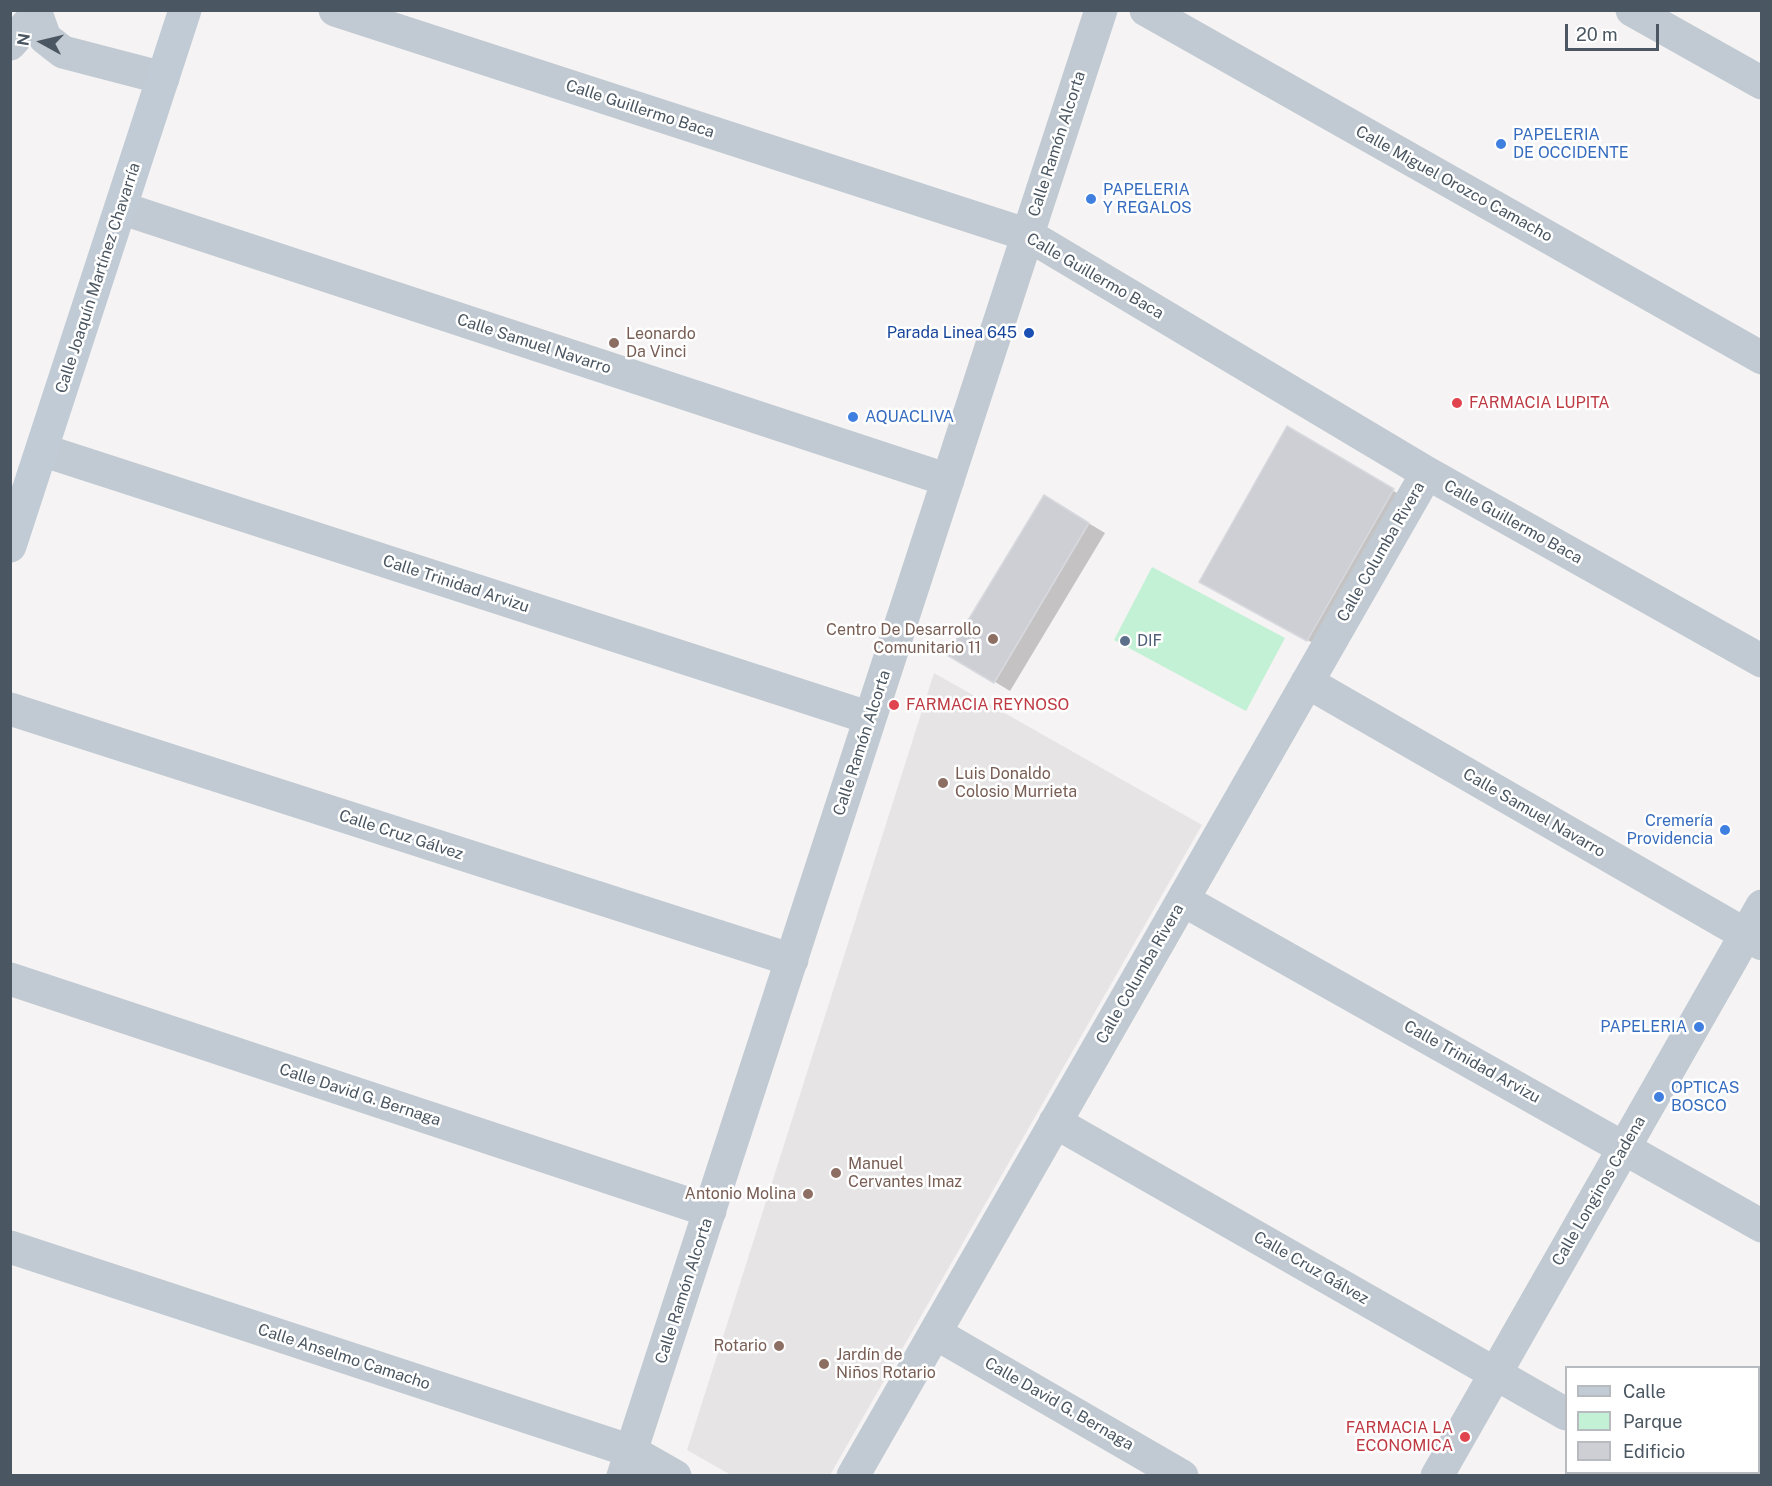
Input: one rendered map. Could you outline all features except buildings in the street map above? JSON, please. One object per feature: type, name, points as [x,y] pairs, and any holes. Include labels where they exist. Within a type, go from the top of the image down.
[{"type":"street","name":"Calle Joaquín Martínez Chavarría","points":[[10,546],[185,10]]},
{"type":"street","name":"Calle Guillermo Baca","points":[[335,10],[1028,235],[1427,473],[1761,661]]},
{"type":"street","name":"Calle Ramón Alcorta","points":[[627,1464],[1101,10]]},
{"type":"street","name":"Calle Miguel Orozco Camacho","points":[[1146,10],[1761,358]]},
{"type":"street","points":[[1632,10],[1761,83]]},
{"type":"street","points":[[36,13],[45,38],[63,52],[163,78]]},
{"type":"street","points":[[10,44],[36,13]]},
{"type":"street","name":"Calle Samuel Navarro","points":[[121,208],[948,480]]},
{"type":"street","name":"Calle Trinidad Arvizu","points":[[42,450],[870,718]]},
{"type":"street","name":"Calle Columba Rivera","points":[[853,1476],[1427,473]]},
{"type":"street","name":"Calle Samuel Navarro","points":[[1307,682],[1754,939]]},
{"type":"street","name":"Calle Cruz Gálvez","points":[[10,709],[792,960]]},
{"type":"street","name":"Calle Trinidad Arvizu","points":[[1183,900],[1761,1226]]},
{"type":"street","name":"Calle Longinos Cadena","points":[[1437,1476],[1624,1147],[1754,939],[1761,906]]},
{"type":"street","name":"Calle David G. Bernaga","points":[[10,979],[710,1211]]},
{"type":"street","name":"Calle Cruz Gálvez","points":[[1055,1122],[1565,1413]]},
{"type":"street","name":"Calle Anselmo Camacho","points":[[10,1247],[627,1464],[675,1476]]},
{"type":"street","name":"Calle David G. Bernaga","points":[[935,1333],[1182,1476]]},
{"type":"shaded area","points":[[934,673],[1202,825],[830,1475],[731,1475],[687,1450]]},
{"type":"green space","points":[[1152,567],[1285,638],[1246,711],[1114,640]]},
{"type":"place","name":"PAPELERIA DE OCCIDENTE","points":[[1501,144]]},
{"type":"place","name":"PAPELERIA Y REGALOS","points":[[1091,199]]},
{"type":"place","name":"Parada Linea 645","points":[[1029,333]]},
{"type":"place","name":"Leonardo Da Vinci","points":[[614,343]]},
{"type":"place","name":"FARMACIA LUPITA","points":[[1457,403]]},
{"type":"place","name":"AQUACLIVA","points":[[853,417]]},
{"type":"place","name":"Centro De Desarrollo Comunitario 11","points":[[993,639]]},
{"type":"place","name":"DIF","points":[[1125,641]]},
{"type":"place","name":"FARMACIA REYNOSO","points":[[894,705]]},
{"type":"place","name":"Luis Donaldo Colosio Murrieta","points":[[943,783]]},
{"type":"place","name":"Cremería Providencia","points":[[1725,830]]},
{"type":"place","name":"PAPELERIA","points":[[1699,1027]]},
{"type":"place","name":"OPTICAS BOSCO","points":[[1659,1097]]},
{"type":"place","name":"Manuel Cervantes Imaz","points":[[836,1173]]},
{"type":"place","name":"Antonio Molina","points":[[808,1194]]},
{"type":"place","name":"Rotario","points":[[779,1346]]},
{"type":"place","name":"Jardín de Niños Rotario","points":[[824,1364]]},
{"type":"place","name":"FARMACIA LA ECONOMICA","points":[[1465,1437]]}]
